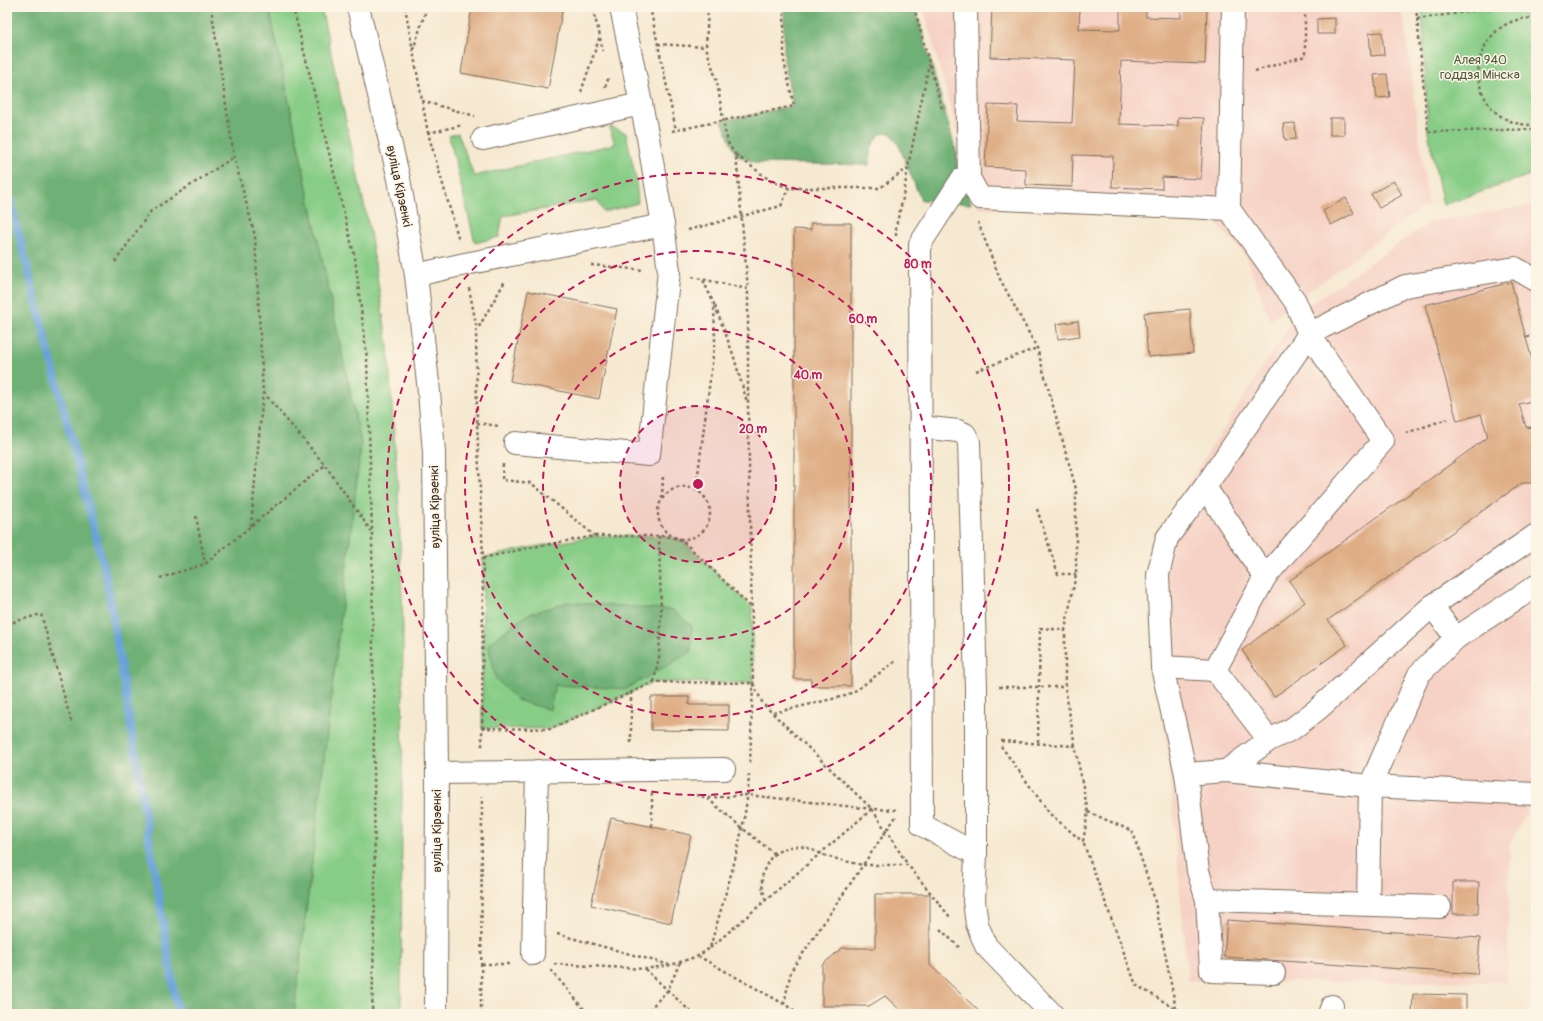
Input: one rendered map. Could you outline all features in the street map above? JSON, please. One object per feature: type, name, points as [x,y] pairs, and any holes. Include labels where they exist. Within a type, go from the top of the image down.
[{"type":"street","name":"вуліца Кірэенкі","points":[[358,7],[398,179],[416,275],[426,357],[434,452],[437,772],[436,1014]]},
{"type":"street","points":[[509,450],[649,455],[669,271],[657,230],[648,138],[621,7]]},
{"type":"street","points":[[966,7],[969,176],[980,198],[1229,209]]},
{"type":"street","points":[[1215,670],[1265,577],[1383,441],[1309,334],[1295,301],[1229,209],[1233,7]]},
{"type":"street","points":[[483,139],[640,104]]},
{"type":"street","points":[[969,176],[962,179],[920,244],[922,825],[976,854]]},
{"type":"street","points":[[416,275],[465,264],[657,230]]},
{"type":"street","points":[[1274,973],[1211,971],[1207,900],[1198,871],[1186,774],[1162,666],[1158,575],[1167,538],[1205,487],[1309,334],[1405,286],[1515,268],[1536,280]]},
{"type":"street","points":[[920,427],[958,431],[965,434],[969,442],[976,687],[976,854],[974,902],[977,924],[986,946],[1052,1014]]},
{"type":"street","points":[[1205,487],[1265,577]]},
{"type":"street","points":[[1226,771],[1269,740],[1292,729],[1318,709],[1432,606],[1536,535]]},
{"type":"street","points":[[1368,904],[1370,786],[1419,674],[1456,638],[1536,586]]},
{"type":"street","points":[[1432,606],[1456,638]]},
{"type":"street","points":[[1162,666],[1215,670],[1269,740]]},
{"type":"street","points":[[437,772],[724,769]]},
{"type":"street","points":[[525,959],[537,771]]},
{"type":"street","points":[[1186,774],[1226,771],[1370,786],[1534,794]]},
{"type":"street","points":[[1207,900],[1440,907]]},
{"type":"path","points":[[293,7],[355,258],[367,359],[372,532],[374,887],[372,1014]]},
{"type":"path","points":[[406,7],[428,133],[465,264],[476,324],[483,558],[481,1014]]},
{"type":"path","points":[[413,50],[427,7]]},
{"type":"path","points":[[592,7],[605,58]]},
{"type":"path","points":[[650,7],[676,130]]},
{"type":"path","points":[[708,7],[706,47],[717,82],[722,121],[729,145],[736,155],[771,181],[789,188],[880,188],[908,167]]},
{"type":"path","points":[[648,138],[676,130],[794,106],[784,61],[784,7]]},
{"type":"path","points":[[914,7],[942,110]]},
{"type":"path","points":[[1232,78],[1305,56],[1305,10],[1315,10],[1316,7]]},
{"type":"path","points":[[1416,7],[1428,132],[1536,129]]},
{"type":"path","points":[[1417,19],[1501,7]]},
{"type":"path","points":[[211,8],[234,157],[255,236],[263,392],[251,526]]},
{"type":"path","points":[[1536,19],[1520,19],[1503,26],[1490,38],[1481,54],[1477,72],[1480,89],[1489,105],[1502,118],[1519,124],[1536,125]]},
{"type":"path","points":[[580,97],[600,36]]},
{"type":"path","points":[[658,44],[706,47]]},
{"type":"path","points":[[896,226],[903,198],[929,64]]},
{"type":"path","points":[[604,89],[609,79],[608,73]]},
{"type":"path","points":[[422,101],[480,117]]},
{"type":"path","points":[[428,133],[465,124]]},
{"type":"path","points":[[710,948],[742,828],[748,795],[753,683],[748,406],[748,289],[736,155]]},
{"type":"path","points":[[115,262],[151,211],[234,157]]},
{"type":"path","points":[[643,270],[657,230],[741,216],[780,206],[789,188]]},
{"type":"path","points":[[977,219],[1000,279],[1037,348],[1076,489],[1076,574],[1065,630],[1065,687],[1088,812],[1083,842]]},
{"type":"path","points":[[590,265],[669,271],[703,280],[748,289]]},
{"type":"path","points":[[476,333],[506,280]]},
{"type":"path","points":[[703,280],[733,354],[748,406]]},
{"type":"path","points":[[696,490],[715,340],[714,304]]},
{"type":"path","points":[[1526,337],[1536,335]]},
{"type":"path","points":[[7,341],[11,340]]},
{"type":"path","points":[[976,371],[1037,348]]},
{"type":"path","points":[[263,392],[325,465],[372,532]]},
{"type":"path","points":[[1383,441],[1447,419]]},
{"type":"path","points":[[478,423],[500,426]]},
{"type":"path","points":[[509,450],[502,480],[531,483],[595,536]]},
{"type":"path","points":[[160,578],[205,564],[325,465]]},
{"type":"path","points":[[663,468],[662,498],[657,513],[658,521],[667,534],[674,538]]},
{"type":"path","points":[[483,558],[595,536],[659,536],[682,540],[691,539],[699,535],[710,521],[708,503],[703,495],[696,490],[681,487],[667,493],[662,498]]},
{"type":"path","points":[[1037,509],[1058,574],[1076,574]]},
{"type":"path","points":[[196,516],[205,564]]},
{"type":"path","points":[[654,682],[659,657],[661,612],[659,536]]},
{"type":"path","points":[[682,540],[752,607]]},
{"type":"path","points":[[7,624],[41,614],[72,724]]},
{"type":"path","points":[[1038,742],[1040,628],[1065,630]]},
{"type":"path","points":[[773,713],[845,696],[858,689],[899,658]]},
{"type":"path","points":[[482,728],[550,729],[654,682],[753,683]]},
{"type":"path","points":[[753,683],[763,704],[872,809],[908,865],[951,918]]},
{"type":"path","points":[[976,687],[1065,687]]},
{"type":"path","points":[[631,692],[632,770]]},
{"type":"path","points":[[1075,746],[997,740],[1050,814],[1083,842],[1136,985],[1176,1009],[1192,1014]]},
{"type":"path","points":[[652,788],[652,827]]},
{"type":"path","points":[[694,795],[707,798],[748,795],[872,809],[900,810],[791,971],[784,1004]]},
{"type":"path","points":[[707,798],[775,854]]},
{"type":"path","points":[[554,964],[645,968],[671,966],[698,956],[710,948],[872,809]]},
{"type":"path","points":[[1088,812],[1132,831],[1154,897],[1176,1009]]},
{"type":"path","points":[[766,900],[761,882],[763,871],[775,854],[793,846],[803,847],[819,854],[863,865],[908,865]]},
{"type":"path","points":[[556,934],[671,966]]},
{"type":"path","points":[[698,956],[784,1004],[792,1009],[796,1014]]},
{"type":"path","points":[[482,964],[525,959]]},
{"type":"path","points":[[645,1014],[668,990],[680,962]]},
{"type":"path","points":[[645,968],[693,1014]]},
{"type":"path","points":[[551,969],[588,1014]]},
{"type":"path","points":[[790,1014],[792,1009]]},
{"type":"shaded area","points":[[923,7],[1402,7],[1428,203],[1270,320],[1246,256],[1213,220],[978,208]]},
{"type":"shaded area","points":[[1536,205],[1536,674],[1532,801],[1510,843],[1507,982],[1188,981],[1149,546],[1297,313],[1430,222]]},
{"type":"green space","points":[[7,7],[269,7],[361,444],[294,1014],[7,1014]]},
{"type":"green space","points":[[269,7],[321,7],[370,232],[388,346],[399,508],[403,628],[401,1014],[294,1014],[361,444]]},
{"type":"green space","points":[[784,7],[915,7],[971,204],[921,200],[899,146],[891,133],[880,134],[872,146],[869,165],[756,163],[736,155],[722,121],[793,106],[784,61]]},
{"type":"green space","name":"Алея 940 годдзя Мінска","points":[[1422,7],[1536,7],[1536,173],[1443,205],[1428,132]]},
{"type":"green space","points":[[609,126],[626,133],[636,179],[638,203],[604,212],[597,200],[503,216],[499,237],[475,243],[449,136],[458,133],[474,176],[615,144]]},
{"type":"green space","points":[[595,536],[665,536],[682,540],[752,607],[753,683],[654,682],[550,729],[482,728],[483,558]]},
{"type":"green space","points":[[568,602],[673,610],[692,626],[691,652],[626,689],[555,685],[550,710],[517,700],[496,679],[488,644],[526,615]]},
{"type":"building","points":[[472,7],[563,7],[548,89],[461,73]]},
{"type":"building","points":[[992,7],[1053,9],[1054,7],[1080,7],[1079,29],[1120,30],[1120,7],[1146,7],[1146,17],[1181,18],[1181,7],[1207,7],[1205,64],[1121,61],[1119,124],[1178,126],[1178,117],[1204,118],[1201,179],[1162,177],[1162,189],[1112,187],[1113,156],[1073,155],[1072,187],[1026,185],[1026,169],[985,167],[988,105],[1018,106],[1017,121],[1072,123],[1075,60],[990,57]]},
{"type":"building","points":[[1335,18],[1335,34],[1317,34],[1317,19]]},
{"type":"building","points":[[1382,32],[1384,55],[1371,56],[1369,33]]},
{"type":"building","points":[[1387,74],[1390,97],[1377,98],[1374,75]]},
{"type":"building","points":[[1330,118],[1344,118],[1344,135],[1330,135]]},
{"type":"building","points":[[1295,123],[1296,139],[1285,140],[1283,124]]},
{"type":"building","points":[[1394,181],[1402,195],[1379,208],[1371,194]]},
{"type":"building","points":[[1346,198],[1354,213],[1331,225],[1323,211]]},
{"type":"building","points":[[811,223],[851,223],[851,686],[811,686],[811,679],[794,679],[794,229],[811,230]]},
{"type":"building","points":[[1511,282],[1536,375],[1536,400],[1519,404],[1526,427],[1536,428],[1536,483],[1522,483],[1328,620],[1347,645],[1274,697],[1242,650],[1305,602],[1289,581],[1488,437],[1481,414],[1457,421],[1425,305]]},
{"type":"building","points":[[528,291],[617,309],[599,399],[510,381]]},
{"type":"building","points":[[1190,309],[1193,353],[1148,357],[1144,313]]},
{"type":"building","points":[[1078,321],[1080,336],[1058,339],[1056,324]]},
{"type":"building","points":[[651,697],[689,697],[689,705],[729,705],[729,731],[651,730]]},
{"type":"building","points":[[611,818],[691,835],[671,923],[591,905]]},
{"type":"building","points":[[1453,882],[1479,882],[1478,914],[1453,914]]},
{"type":"building","points":[[875,894],[930,894],[930,965],[982,1014],[904,1014],[885,996],[869,1006],[822,1006],[822,965],[842,948],[875,948]]},
{"type":"building","points":[[1227,920],[1480,938],[1477,974],[1224,957]]},
{"type":"building","points":[[1413,994],[1466,995],[1466,1014],[1412,1014]]},
{"type":"building","points":[[1254,1011],[1276,1012],[1276,1014],[1254,1014]]},
{"type":"waterway","points":[[7,187],[106,576],[178,1014]]}]
